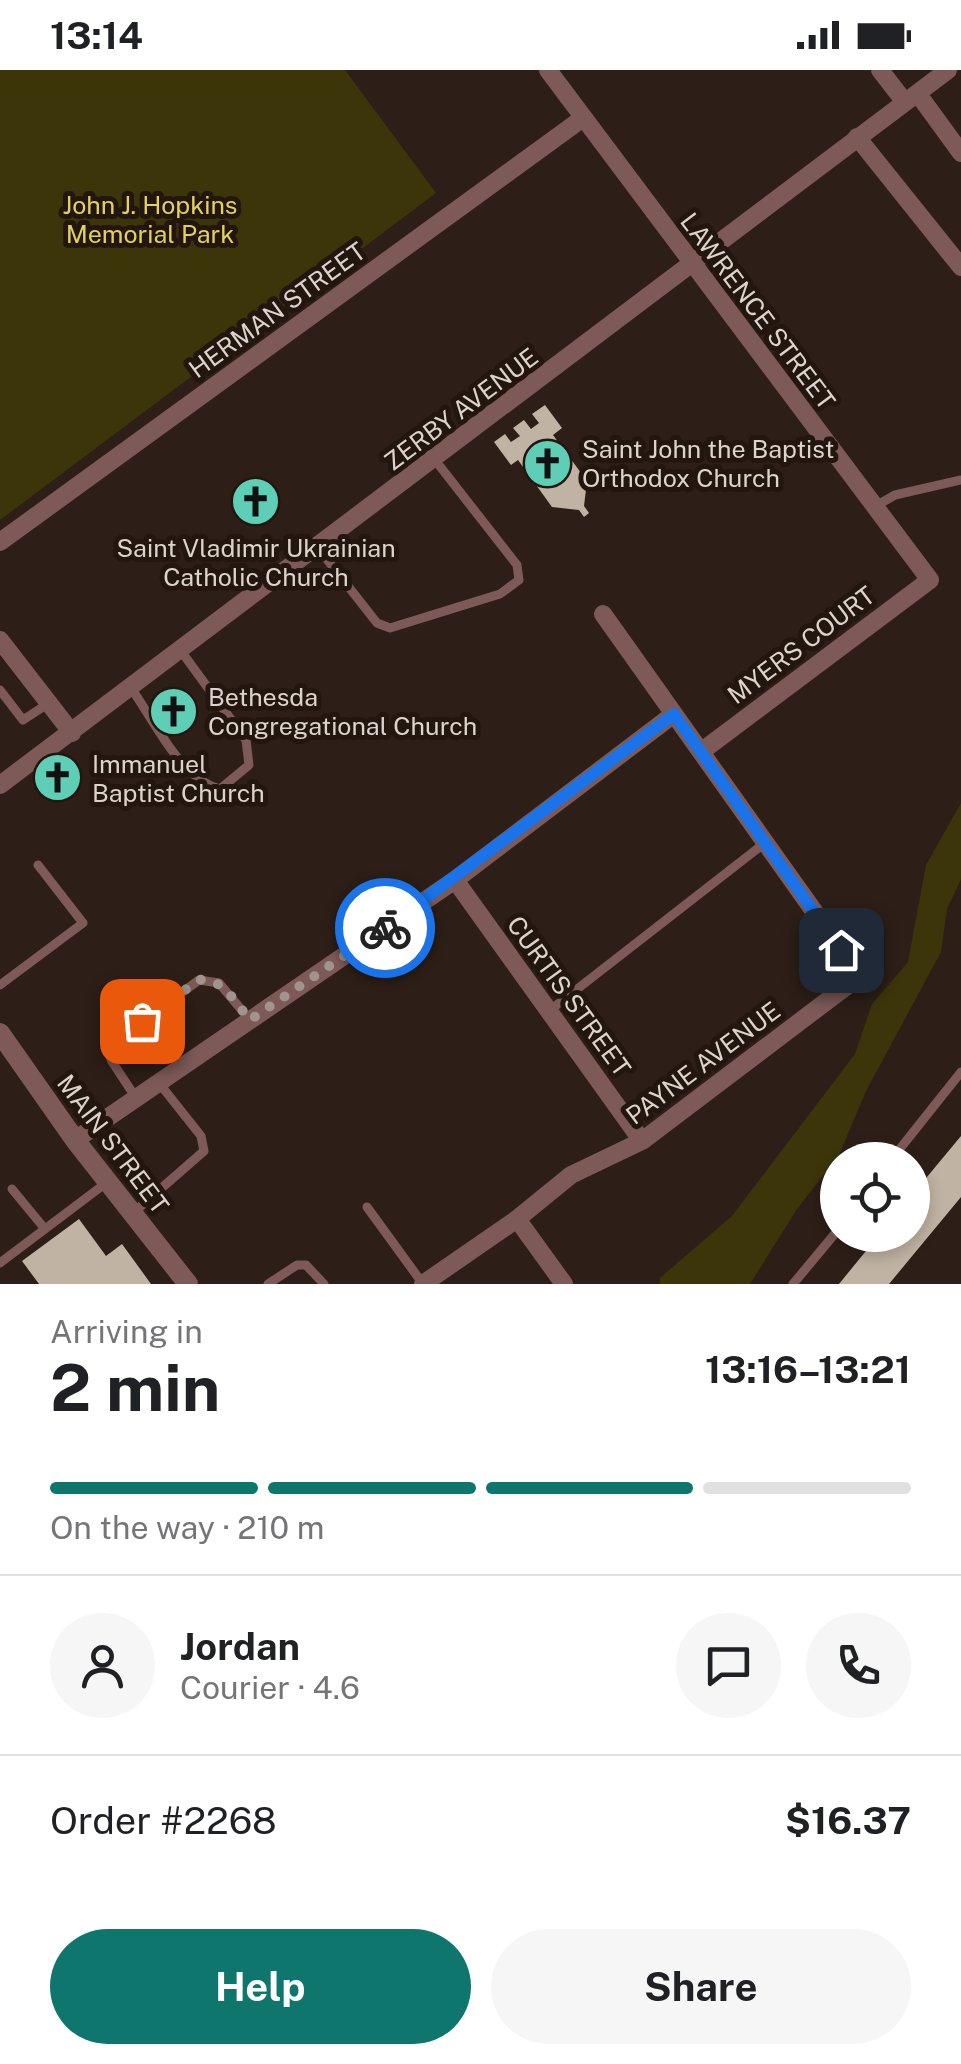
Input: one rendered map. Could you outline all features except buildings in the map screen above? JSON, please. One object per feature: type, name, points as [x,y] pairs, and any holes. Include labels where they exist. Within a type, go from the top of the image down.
[{"type":"street","name":"LAWRENCE STREET","points":[[548,70],[872,508],[930,580]]},
{"type":"street","points":[[880,70],[911,97],[961,153]]},
{"type":"street","name":"ZERBY AVENUE","points":[[0,785],[948,70]]},
{"type":"street","name":"HERMAN STREET","points":[[0,542],[583,118]]},
{"type":"street","points":[[857,138],[961,267]]},
{"type":"street","name":"MYERS COURT","points":[[702,751],[930,580]]},
{"type":"street","points":[[603,614],[766,842]]},
{"type":"street","points":[[0,640],[72,733]]},
{"type":"street","points":[[76,1140],[455,880],[674,714]]},
{"type":"street","name":"PAYNE AVENUE","points":[[423,1284],[517,1220],[571,1175],[642,1142],[860,976],[766,842]]},
{"type":"street","name":"CURTIS STREET","points":[[455,880],[642,1142]]},
{"type":"street","name":"MAIN STREET","points":[[0,1032],[76,1140],[188,1284]]},
{"type":"street","points":[[517,1220],[564,1284]]},
{"type":"lane","points":[[318,548],[378,623],[390,628],[500,594],[520,580],[517,564],[435,460]]},
{"type":"lane","points":[[872,508],[894,495],[961,480]]},
{"type":"lane","points":[[131,688],[189,770],[202,784],[220,789],[248,765],[246,740],[181,650]]},
{"type":"lane","points":[[0,690],[24,720],[49,703]]},
{"type":"lane","points":[[549,1011],[766,842]]},
{"type":"lane","points":[[0,985],[82,923],[38,865]]},
{"type":"lane","points":[[136,1098],[110,1060],[114,1042],[199,980],[219,983],[250,1020]]},
{"type":"lane","points":[[905,1142],[961,1072]]},
{"type":"lane","points":[[132,1213],[202,1157],[204,1150],[200,1136],[159,1082]]},
{"type":"lane","points":[[0,1263],[108,1182]]},
{"type":"lane","points":[[12,1189],[45,1228]]},
{"type":"lane","points":[[367,1208],[423,1284]]},
{"type":"lane","points":[[793,1284],[820,1252]]},
{"type":"lane","points":[[268,1284],[297,1265],[306,1265],[324,1284]]},
{"type":"green space","name":"John J. Hopkins Memorial Park","points":[[0,70],[345,70],[436,193],[0,520]]},
{"type":"green space","points":[[961,803],[961,879],[947,909],[941,952],[866,1091],[844,1142],[820,1142],[820,1179],[750,1284],[660,1284],[660,1278],[732,1216],[855,1054],[872,1004],[908,962],[926,865]]},
{"type":"way so far","points":[[142,1021],[199,980],[209,979],[219,983],[250,1020],[385,928]]},
{"type":"place","name":"Saint John the Baptist Orthodox Church","points":[[547,463]]},
{"type":"place","name":"Saint Vladimir Ukrainian Catholic Church","points":[[256,502]]},
{"type":"place","name":"Bethesda Congregational Church","points":[[173,711]]},
{"type":"place","name":"Immanuel Baptist Church","points":[[57,778]]},
{"type":"route","points":[[385,928],[455,880],[674,714],[841,950]]}]
